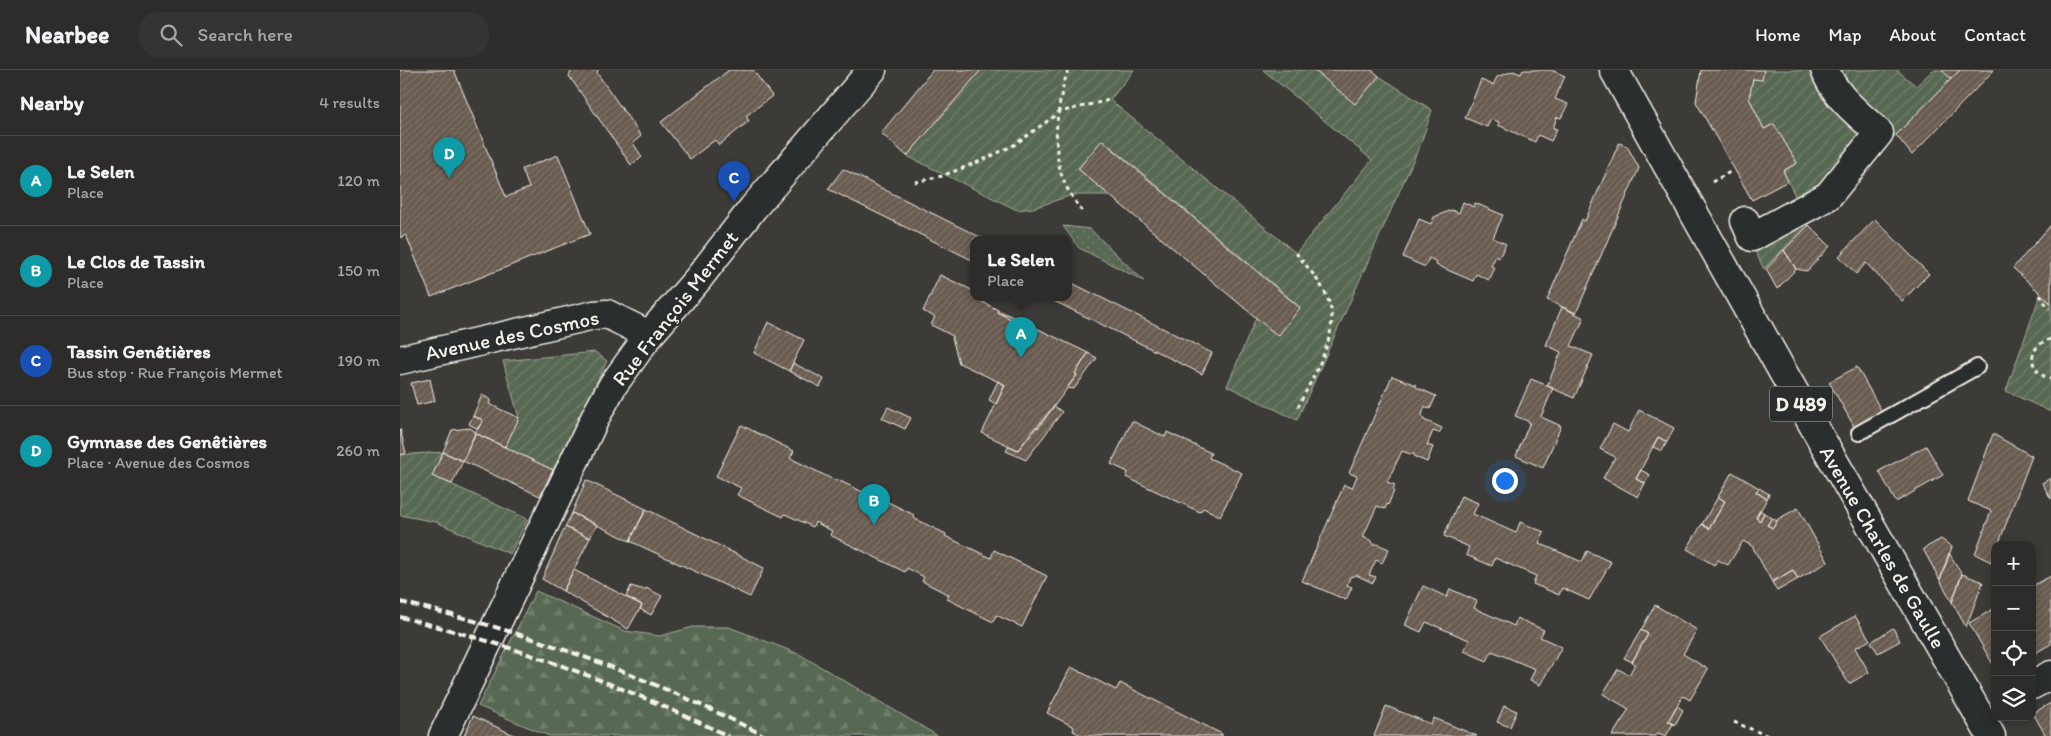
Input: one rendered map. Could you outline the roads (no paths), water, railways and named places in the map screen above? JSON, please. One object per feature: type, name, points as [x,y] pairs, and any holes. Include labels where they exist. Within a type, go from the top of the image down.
[{"type":"main road","name":"Rue François Mermet","points":[[443,736],[597,414],[613,385],[649,335],[872,70]]},
{"type":"main road","name":"Avenue Charles de Gaulle","points":[[1614,70],[1780,367],[1988,719]]},
{"type":"main road","points":[[1745,221],[1752,237],[1828,196],[1879,133],[1844,101],[1825,70]]},
{"type":"main road","name":"Avenue des Cosmos","points":[[400,360],[594,315],[607,314],[649,335]]},
{"type":"main road","points":[[2036,683],[2051,675]]},
{"type":"lane","points":[[1858,433],[1977,367]]},
{"type":"railway","points":[[400,602],[494,627],[587,658],[677,694],[765,736]]},
{"type":"railway","points":[[400,617],[485,640],[567,668],[608,683],[728,736]]},
{"type":"place","name":"Gymnase des Genêtières","points":[[449,178]]},
{"type":"place","name":"Tassin Genêtières","points":[[734,202]]},
{"type":"place","name":"Le Selen","points":[[1021,358]]},
{"type":"place","name":"Le Clos de Tassin","points":[[874,525]]}]
